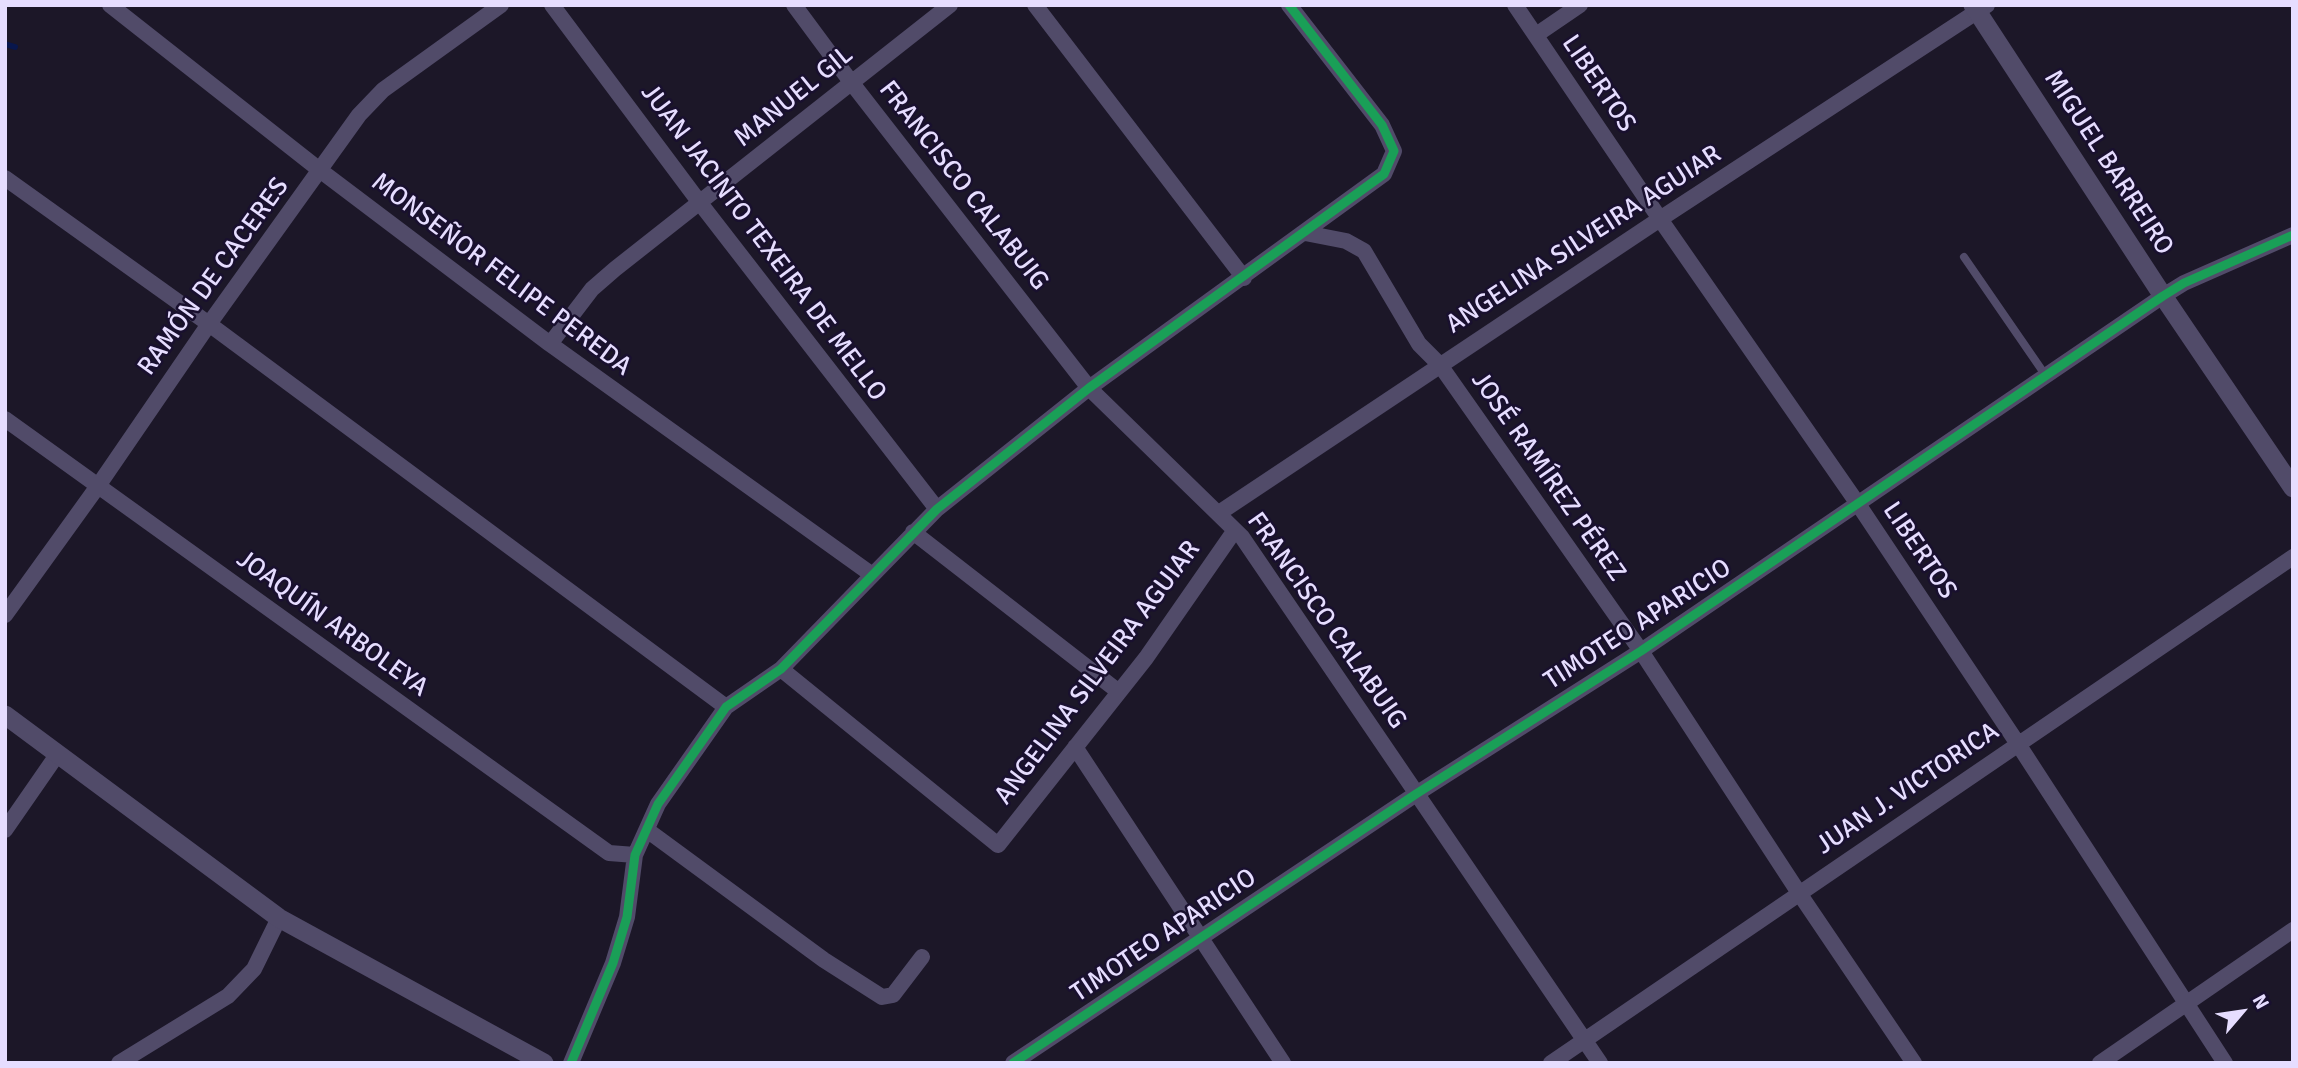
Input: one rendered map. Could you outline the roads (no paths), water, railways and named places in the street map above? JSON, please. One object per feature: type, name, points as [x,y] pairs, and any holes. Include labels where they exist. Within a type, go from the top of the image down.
[{"type":"street","name":"MONSEÑOR FELIPE PEREDA","points":[[110,5],[321,171],[550,344],[872,574]]},
{"type":"street","name":"RAMÓN DE CACERES","points":[[5,615],[359,115],[383,90],[502,5]]},
{"type":"street","name":"JUAN JACINTO TEXEIRA DE MELLO","points":[[552,5],[937,509]]},
{"type":"street","name":"FRANCISCO CALABUIG","points":[[794,5],[1089,388],[1236,530],[1600,1063]]},
{"type":"street","name":"MANUEL GIL","points":[[550,344],[592,289],[950,5]]},
{"type":"street","points":[[1035,5],[1244,278]]},
{"type":"street","points":[[572,1063],[613,963],[627,917],[635,855],[658,804],[726,708],[781,669],[937,509],[1089,388],[1384,174],[1394,151],[1382,125],[1289,5]]},
{"type":"street","name":"LIBERTOS","points":[[1515,5],[1858,504],[2225,1063]]},
{"type":"street","points":[[1536,35],[1580,5]]},
{"type":"street","name":"ANGELINA SILVEIRA AGUIAR","points":[[1219,513],[1979,7]]},
{"type":"street","name":"MIGUEL BARREIRO","points":[[1979,7],[2163,296],[2293,488]]},
{"type":"street","points":[[5,178],[209,324],[726,708]]},
{"type":"street","name":"JOSÉ RAMÍREZ PÉREZ","points":[[1305,233],[1346,240],[1364,250],[1419,344],[1440,365],[1641,650],[1799,893],[1914,1063]]},
{"type":"street","name":"TIMOTEO APARICIO","points":[[1013,1063],[1200,936],[1641,650],[2163,296],[2184,283],[2293,235]]},
{"type":"street","name":"JOAQUÍN ARBOLEYA","points":[[5,419],[609,853],[635,855]]},
{"type":"street","name":"ANGELINA SILVEIRA AGUIAR","points":[[781,669],[998,845],[1146,658],[1236,530]]},
{"type":"street","points":[[913,531],[1119,692]]},
{"type":"street","name":"JUAN J. VICTORICA","points":[[1551,1063],[2293,557]]},
{"type":"street","points":[[5,715],[279,918],[544,1063]]},
{"type":"street","points":[[1075,747],[1283,1063]]},
{"type":"street","points":[[5,830],[57,755]]},
{"type":"street","points":[[647,830],[824,960],[882,997],[893,995],[922,957]]},
{"type":"street","points":[[119,1063],[228,996],[254,969],[279,918]]},
{"type":"street","points":[[2100,1063],[2293,930]]},
{"type":"lane","points":[[1964,257],[2046,376]]},
{"type":"waterway","points":[[5,44],[15,47]]}]
